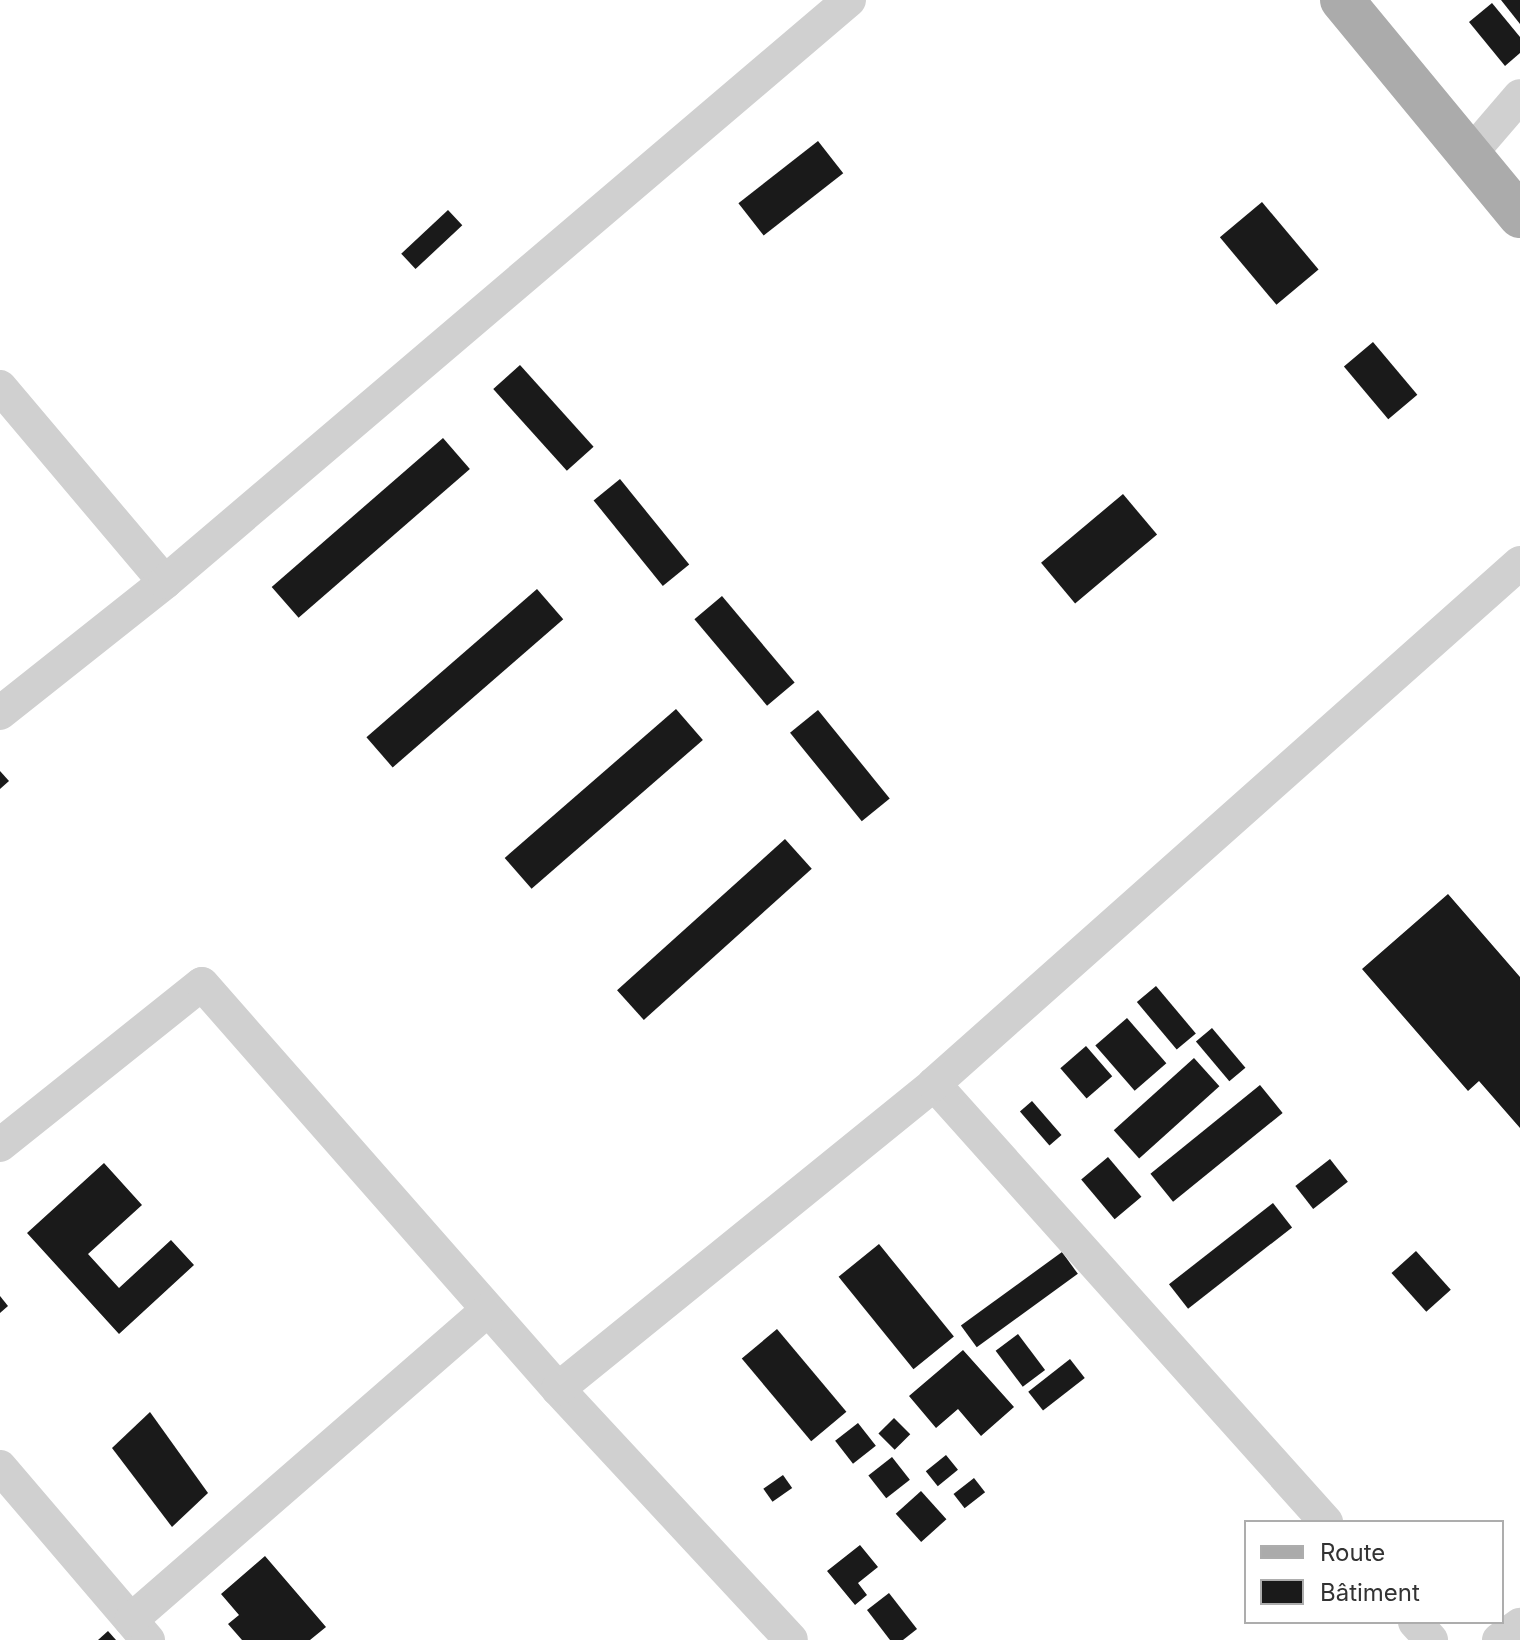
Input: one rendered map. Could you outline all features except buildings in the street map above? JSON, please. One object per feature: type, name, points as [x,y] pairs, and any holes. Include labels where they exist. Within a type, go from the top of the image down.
[{"type":"main road","points":[[1342,0],[1520,216]]},
{"type":"street","points":[[0,713],[165,582],[849,0]]},
{"type":"street","points":[[1471,153],[1520,96]]},
{"type":"street","points":[[0,387],[165,582]]},
{"type":"street","points":[[558,1389],[934,1084],[1520,563]]},
{"type":"street","points":[[0,1145],[202,984],[558,1389],[791,1640]]},
{"type":"street","points":[[934,1084],[1324,1520]]},
{"type":"street","points":[[0,1467],[140,1630],[488,1310]]},
{"type":"street","points":[[1417,1624],[1431,1640]]},
{"type":"street","points":[[1499,1640],[1520,1625]]}]
